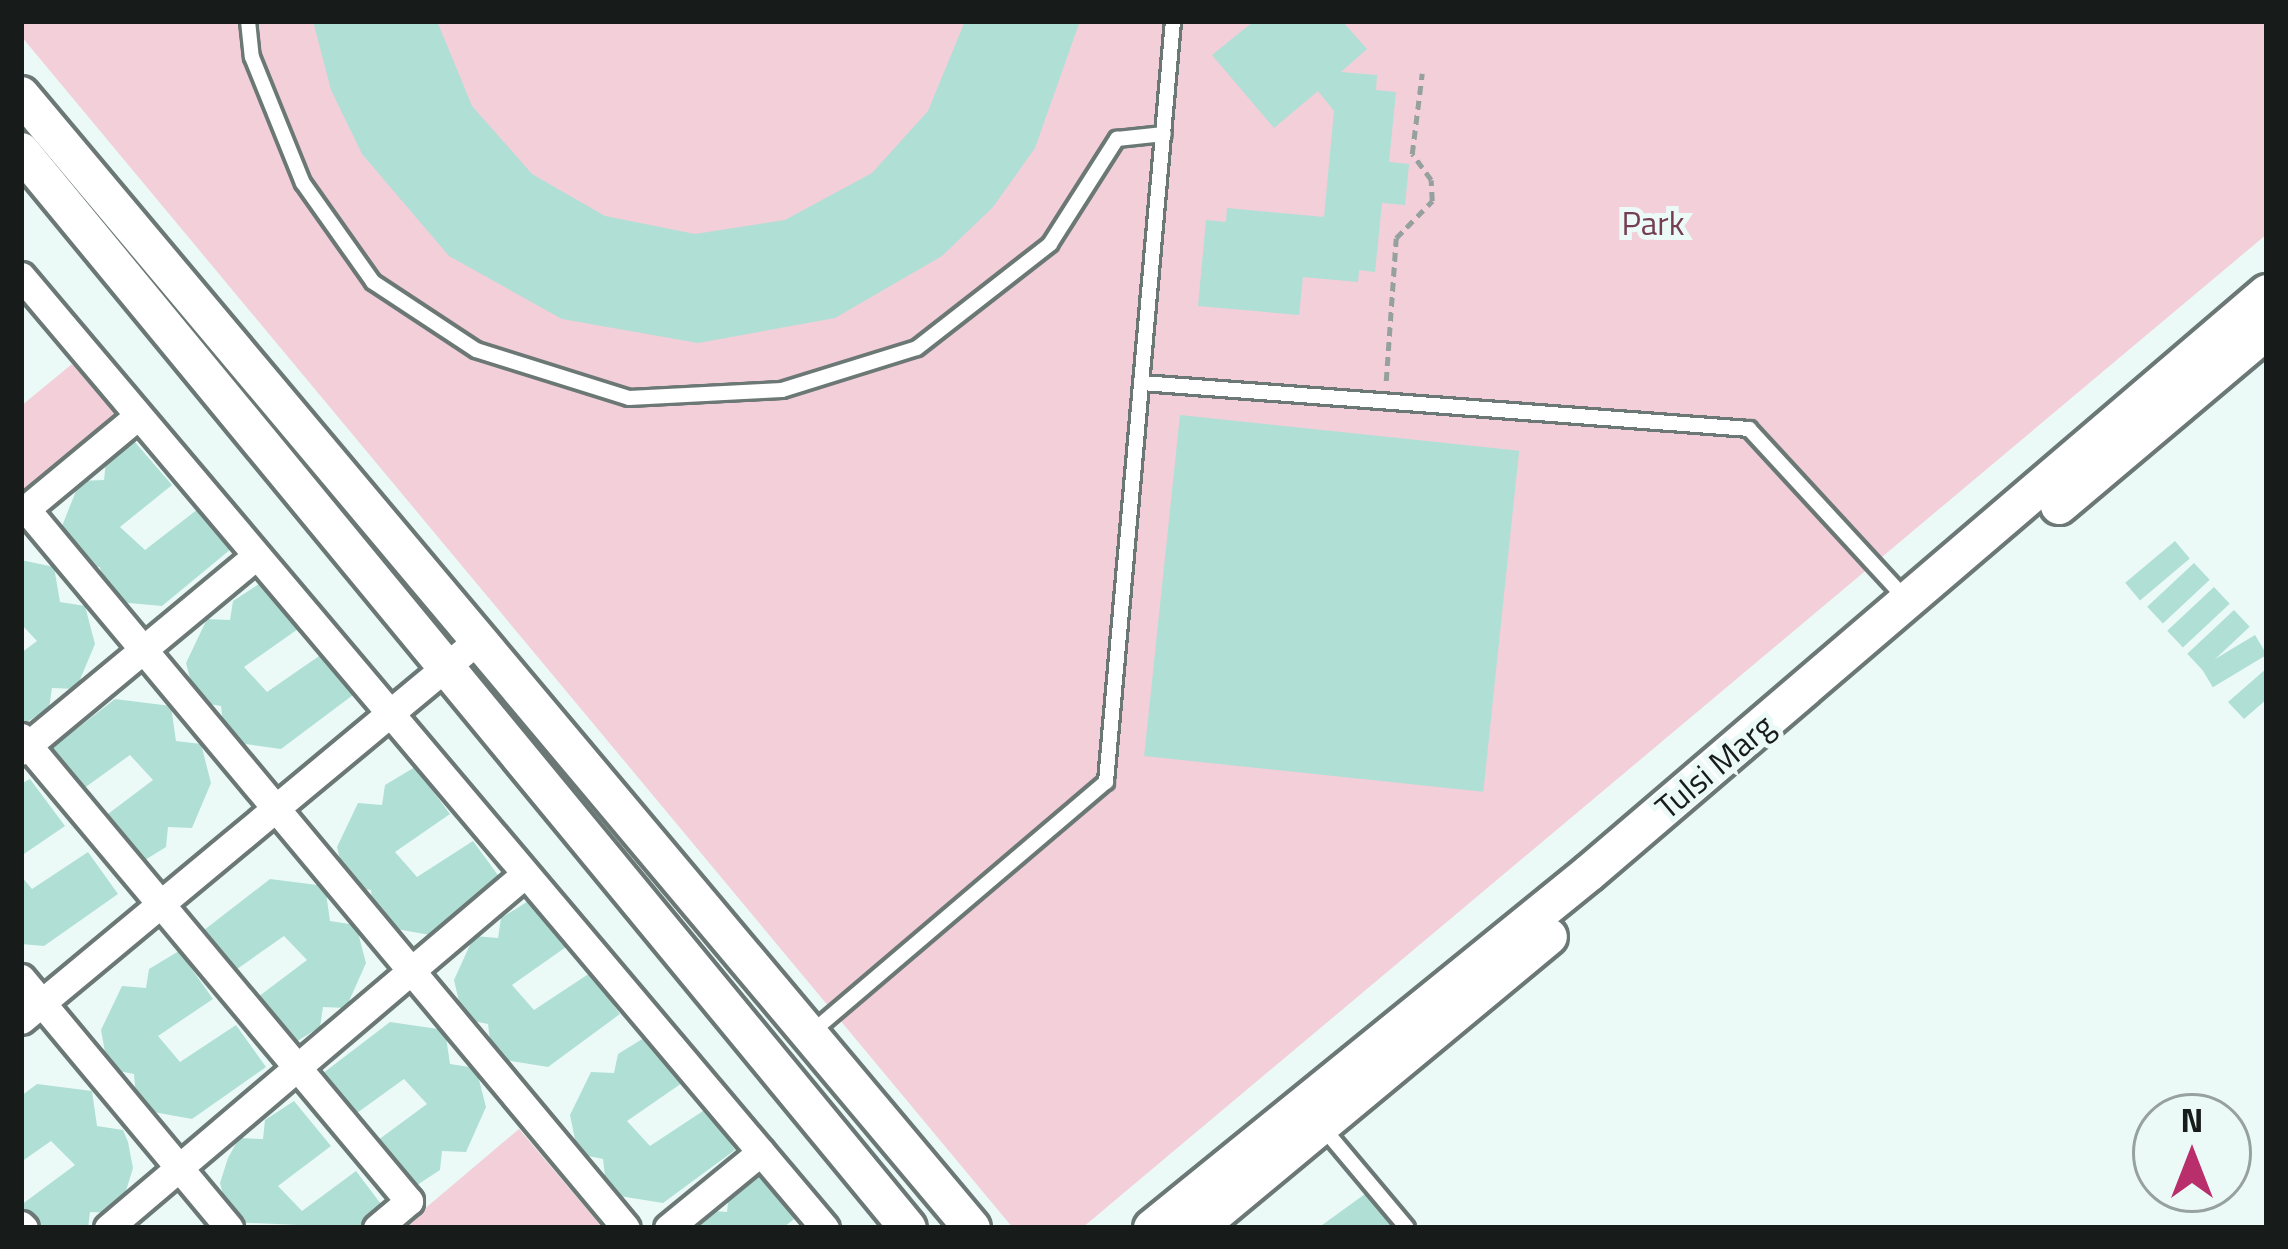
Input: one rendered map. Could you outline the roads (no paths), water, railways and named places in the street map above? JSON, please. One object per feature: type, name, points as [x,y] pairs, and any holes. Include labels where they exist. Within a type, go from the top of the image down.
[{"type":"main road","points":[[21,94],[972,1228]]},
{"type":"main road","points":[[21,151],[908,1228]]},
{"type":"main road","name":"Tulsi Marg","points":[[1198,1228],[1916,612],[2267,293]]},
{"type":"main road","name":"Tulsi Marg","points":[[1152,1228],[2267,331]]},
{"type":"street","points":[[21,276],[825,1228]]},
{"type":"street","points":[[138,416],[23,511],[626,1228]]},
{"type":"street","points":[[256,556],[23,744],[409,1201],[377,1228]]},
{"type":"street","points":[[31,1012],[478,640]]},
{"type":"street","points":[[108,1228],[524,874]]},
{"type":"street","points":[[21,978],[31,1012],[229,1228]]},
{"type":"street","points":[[668,1228],[760,1152]]},
{"type":"lane","points":[[248,21],[252,57],[303,183],[374,282],[476,350],[629,398],[782,390],[917,348],[1050,244],[1117,139],[1164,134]]},
{"type":"lane","points":[[812,1032],[1106,782],[1173,21]]},
{"type":"lane","points":[[1142,383],[1749,429],[1916,612]]},
{"type":"lane","points":[[1321,1125],[1407,1228]]},
{"type":"park label","name":"Park","points":[[1653,224]]}]
